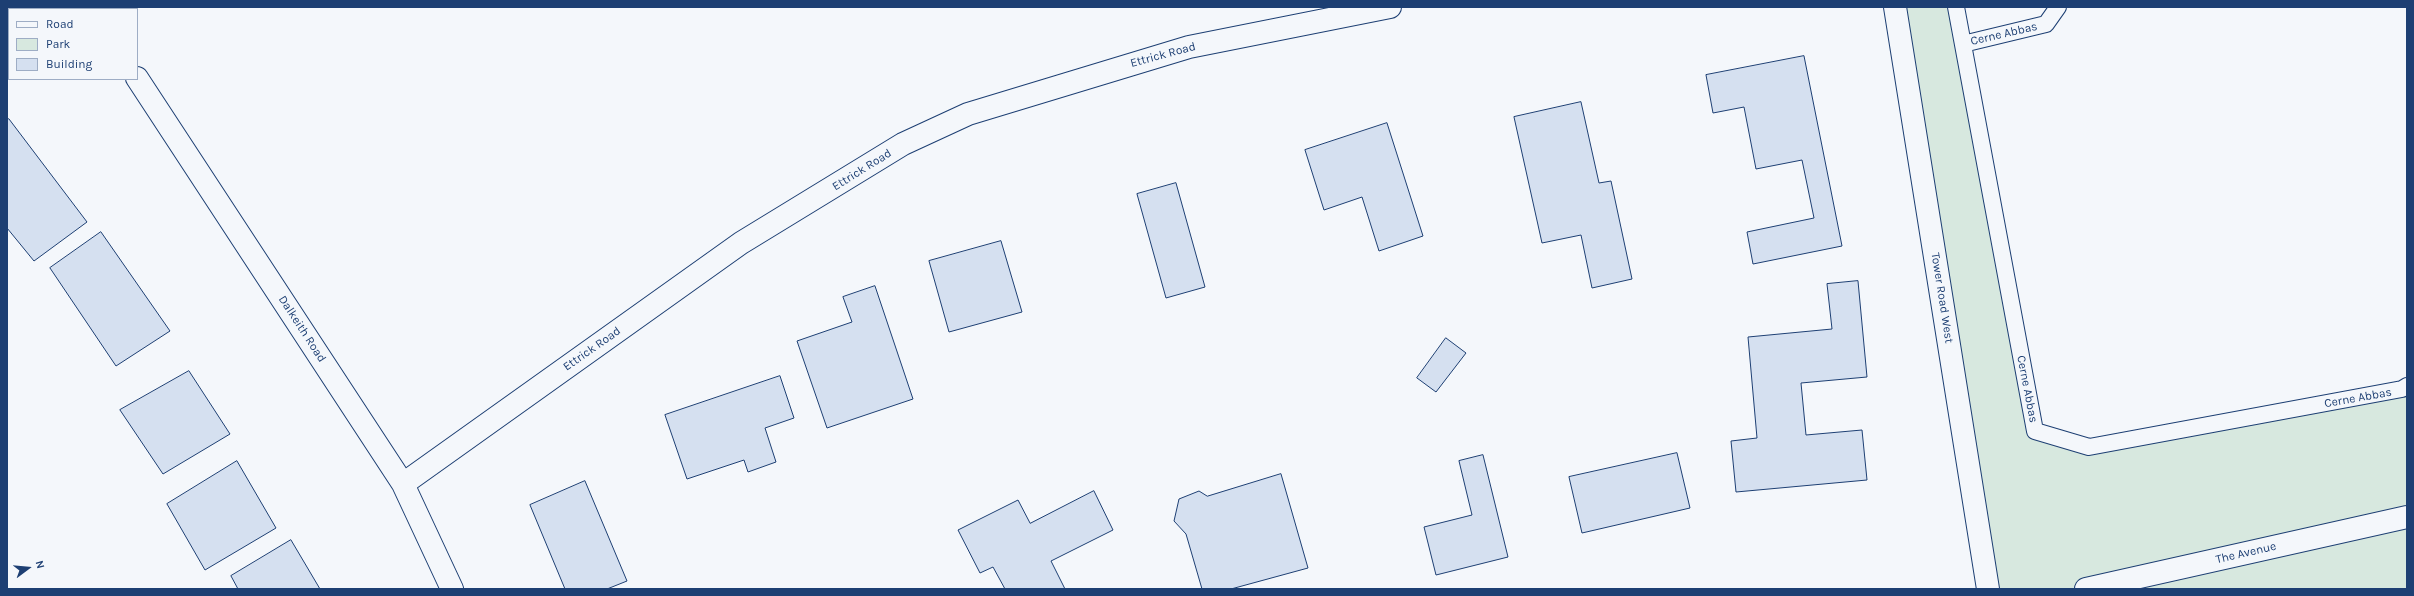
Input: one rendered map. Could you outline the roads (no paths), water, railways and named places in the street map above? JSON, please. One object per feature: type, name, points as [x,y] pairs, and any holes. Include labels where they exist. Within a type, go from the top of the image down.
[{"type":"street","name":"Ettrick Road","points":[[403,484],[741,243],[903,144],[968,114],[1188,48],[1390,7]]},
{"type":"street","name":"Tower Road West","points":[[1895,7],[1988,589]]},
{"type":"street","name":"Dalkeith Road","points":[[138,80],[403,484],[452,589]]},
{"type":"street","name":"The Avenue","points":[[2086,589],[2407,517]]},
{"type":"lane","name":"Cerne Abbas","points":[[1956,7],[2035,431],[2089,447],[2402,389],[2407,386]]},
{"type":"lane","name":"Cerne Abbas","points":[[1963,44],[2046,24],[2058,7]]}]
